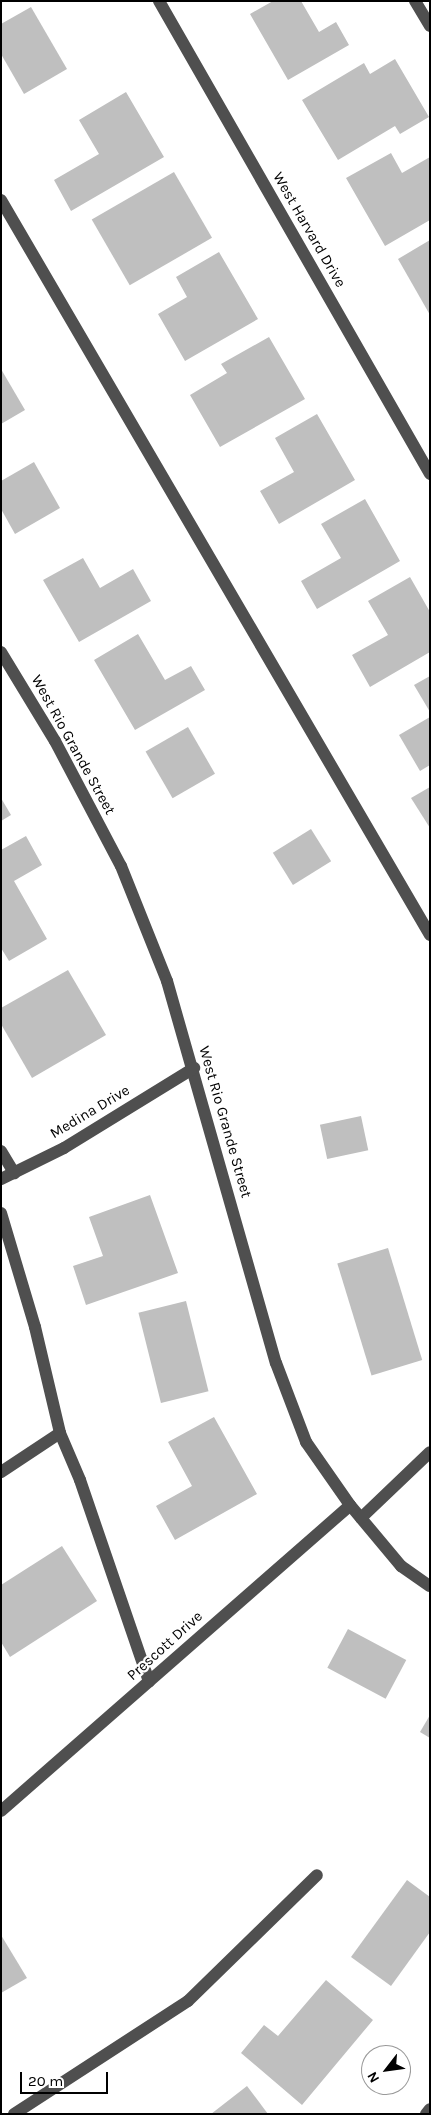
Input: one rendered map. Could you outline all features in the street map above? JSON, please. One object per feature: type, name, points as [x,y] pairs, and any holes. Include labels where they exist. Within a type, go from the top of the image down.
[{"type":"street","name":"West Harvard Drive","points":[[159,1],[430,474]]},
{"type":"street","points":[[415,1],[430,26]]},
{"type":"street","points":[[1,200],[430,935]]},
{"type":"street","name":"West Rio Grande Street","points":[[1,652],[55,741],[121,866],[167,981],[194,1068],[276,1363],[306,1442],[350,1505],[401,1566],[430,1586]]},
{"type":"street","name":"Medina Drive","points":[[1,1179],[64,1148],[194,1068]]},
{"type":"street","points":[[1,1151],[14,1173]]},
{"type":"street","points":[[1,1213],[35,1327],[60,1433],[80,1480],[149,1682]]},
{"type":"street","points":[[1,1472],[60,1433]]},
{"type":"street","points":[[361,1518],[430,1452]]},
{"type":"street","name":"Prescott Drive","points":[[1,1812],[350,1505]]},
{"type":"street","points":[[14,2114],[188,2001],[317,1875]]},
{"type":"street","points":[[426,2114],[430,2109]]},
{"type":"building","points":[[273,1],[301,1],[319,32],[336,22],[349,45],[288,80],[250,14]]},
{"type":"building","points":[[31,7],[67,69],[24,94],[1,54],[1,24]]},
{"type":"building","points":[[395,59],[429,117],[400,134],[395,126],[338,160],[302,100],[364,63],[370,74]]},
{"type":"building","points":[[126,92],[164,157],[71,211],[54,180],[99,154],[79,120]]},
{"type":"building","points":[[391,153],[402,173],[430,157],[430,220],[385,246],[346,178]]},
{"type":"building","points":[[174,172],[212,238],[130,285],[92,220]]},
{"type":"building","points":[[430,240],[430,315],[398,259]]},
{"type":"building","points":[[219,252],[258,319],[185,361],[158,314],[187,297],[176,277]]},
{"type":"building","points":[[269,337],[305,399],[220,447],[190,395],[227,373],[221,364]]},
{"type":"building","points":[[1,369],[25,410],[1,424]]},
{"type":"building","points":[[317,414],[355,480],[279,524],[260,491],[294,472],[275,438]]},
{"type":"building","points":[[34,462],[60,508],[15,534],[1,509],[1,481]]},
{"type":"building","points":[[365,499],[400,561],[317,609],[301,581],[341,558],[321,524]]},
{"type":"building","points":[[83,558],[100,588],[133,569],[151,601],[79,642],[43,580]]},
{"type":"building","points":[[410,577],[430,612],[430,652],[370,687],[352,655],[388,635],[368,601]]},
{"type":"building","points":[[138,634],[165,680],[191,666],[205,690],[135,730],[94,660]]},
{"type":"building","points":[[430,676],[430,712],[414,685]]},
{"type":"building","points":[[430,717],[430,765],[420,771],[399,735]]},
{"type":"building","points":[[188,727],[215,774],[173,798],[146,752]]},
{"type":"building","points":[[430,787],[430,828],[411,798]]},
{"type":"building","points":[[1,798],[11,815],[1,821]]},
{"type":"building","points":[[311,829],[331,861],[293,885],[273,853]]},
{"type":"building","points":[[26,836],[42,865],[14,881],[47,939],[9,961],[1,948],[1,850]]},
{"type":"building","points":[[68,970],[106,1035],[32,1078],[1,1024],[1,1008]]},
{"type":"building","points":[[361,1116],[368,1150],[327,1159],[320,1125]]},
{"type":"building","points":[[150,1195],[178,1273],[86,1305],[73,1266],[103,1256],[89,1217]]},
{"type":"building","points":[[388,1248],[422,1360],[372,1375],[337,1263]]},
{"type":"building","points":[[186,1301],[208,1391],[161,1403],[138,1313]]},
{"type":"building","points":[[214,1417],[257,1494],[175,1540],[156,1506],[192,1486],[168,1442]]},
{"type":"building","points":[[62,1546],[97,1601],[10,1657],[1,1642],[1,1585]]},
{"type":"building","points":[[348,1629],[406,1660],[386,1699],[327,1668]]},
{"type":"building","points":[[430,1715],[430,1738],[420,1732]]},
{"type":"building","points":[[407,1880],[430,1897],[430,1932],[391,1986],[351,1957]]},
{"type":"building","points":[[1,1935],[27,1978],[1,1993]]},
{"type":"building","points":[[326,1980],[373,2020],[302,2105],[241,2053],[264,2025],[278,2036]]},
{"type":"building","points":[[247,2086],[268,2114],[211,2114]]}]
